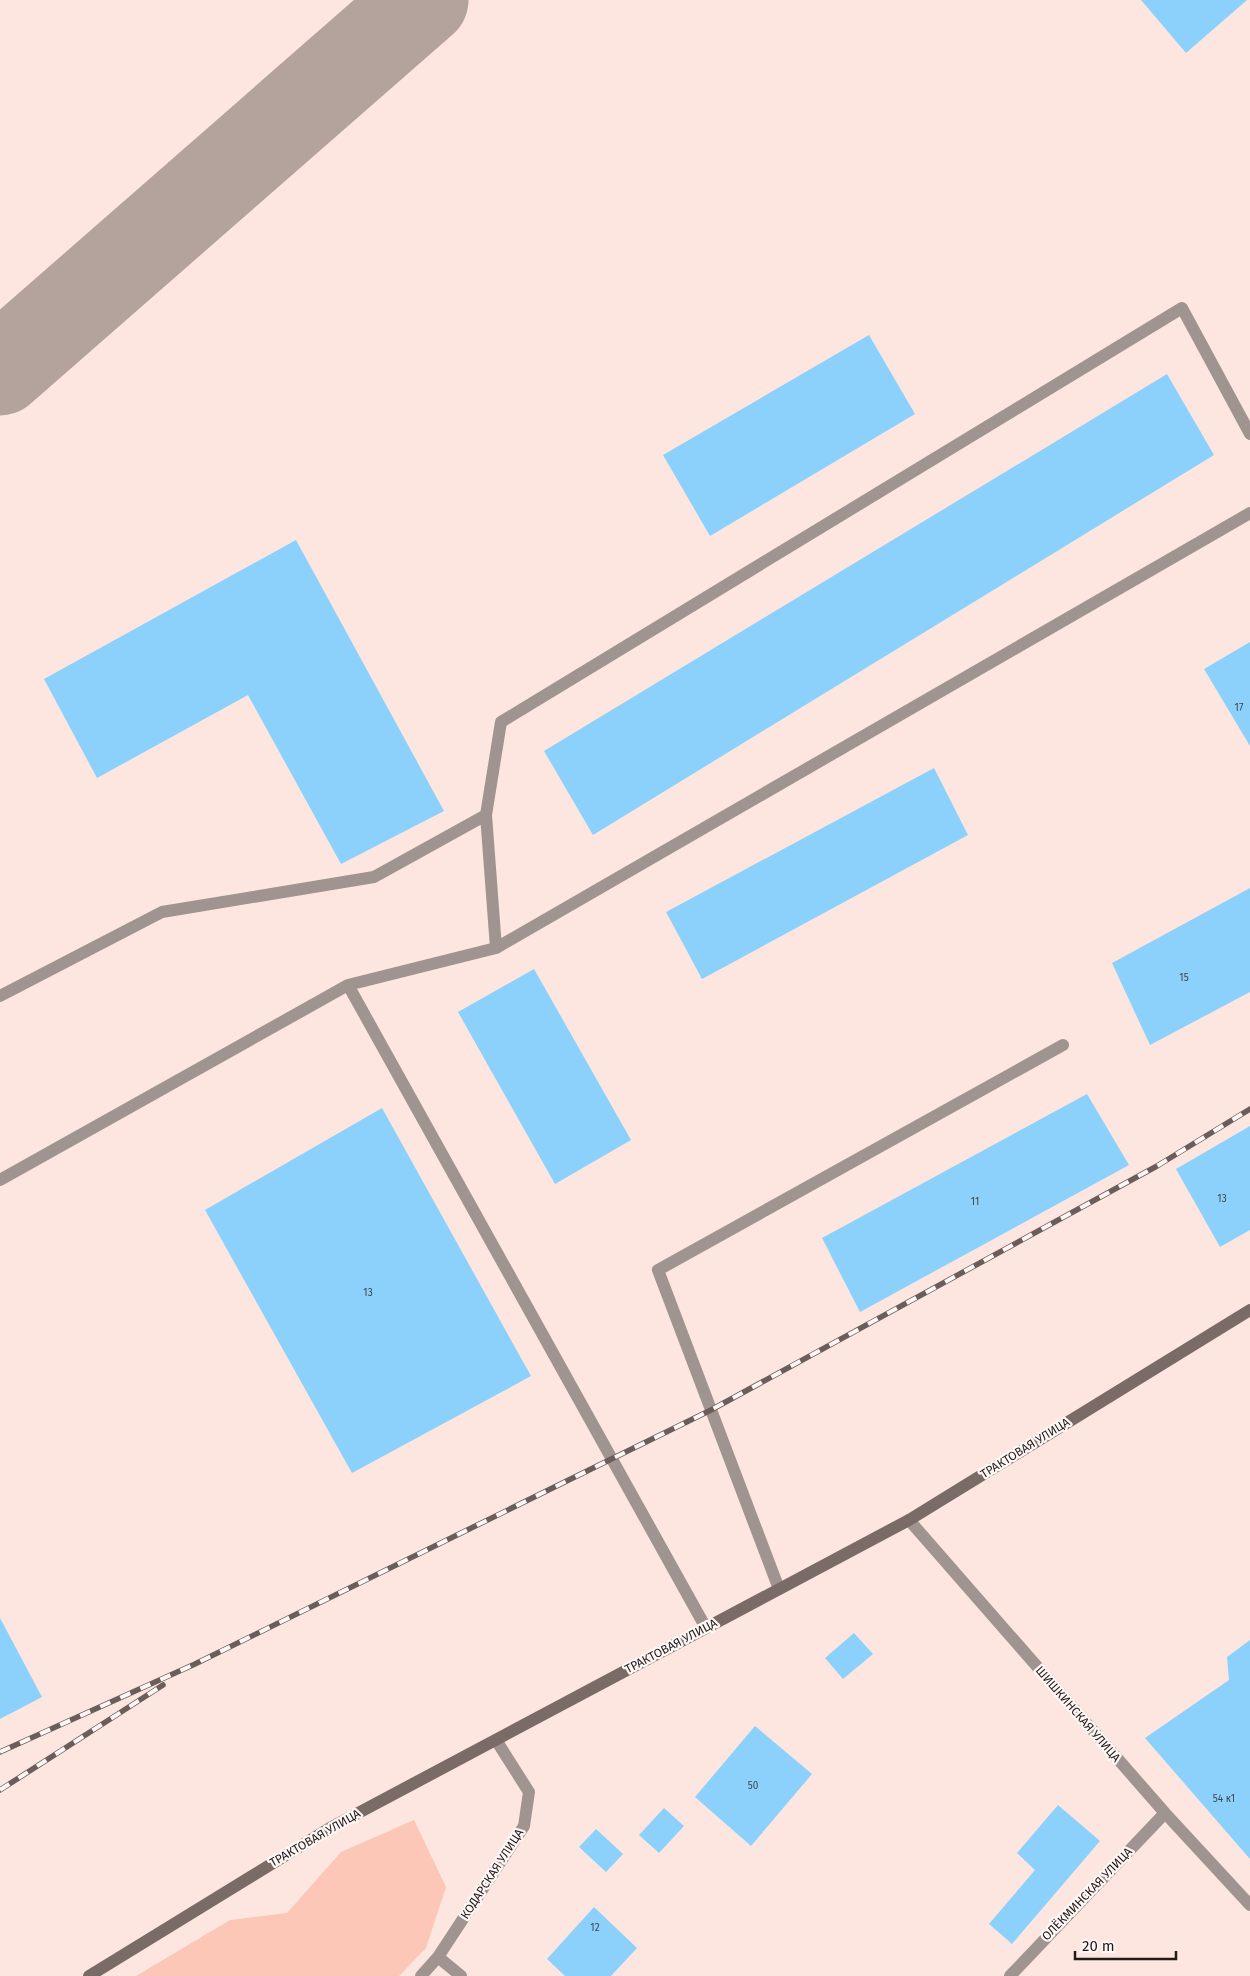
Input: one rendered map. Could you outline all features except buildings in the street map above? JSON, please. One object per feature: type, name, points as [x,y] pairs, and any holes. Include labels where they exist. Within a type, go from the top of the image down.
[{"type":"main road","name":"ТРАКТОВАЯ УЛИЦА","points":[[89,1976],[330,1828],[909,1520],[1250,1310]]},
{"type":"street","points":[[496,948],[486,815],[501,722],[1182,308],[1250,434]]},
{"type":"street","points":[[0,1180],[348,985],[496,948],[1250,513]]},
{"type":"street","points":[[0,996],[162,912],[374,877],[486,815]]},
{"type":"street","points":[[348,985],[706,1628]]},
{"type":"street","points":[[779,1589],[658,1270],[1063,1045]]},
{"type":"street","name":"ШИШКИНСКАЯ УЛИЦА","points":[[909,1520],[1165,1813],[1250,1906]]},
{"type":"street","name":"КОДАРСКАЯ УЛИЦА","points":[[421,1976],[438,1956],[524,1826],[529,1792],[496,1740]]},
{"type":"street","name":"ОЛЁКМИНСКАЯ УЛИЦА","points":[[1010,1976],[1165,1813]]},
{"type":"street","points":[[438,1956],[461,1976]]},
{"type":"shaded area","points":[[414,1820],[446,1887],[426,1948],[399,1976],[136,1976],[230,1920],[287,1913],[341,1852]]},
{"type":"taxiway","points":[[0,370],[423,0]]},
{"type":"railway","points":[[0,1752],[195,1664],[711,1410],[1157,1166],[1250,1109]]},
{"type":"railway","points":[[0,1790],[163,1685]]}]
